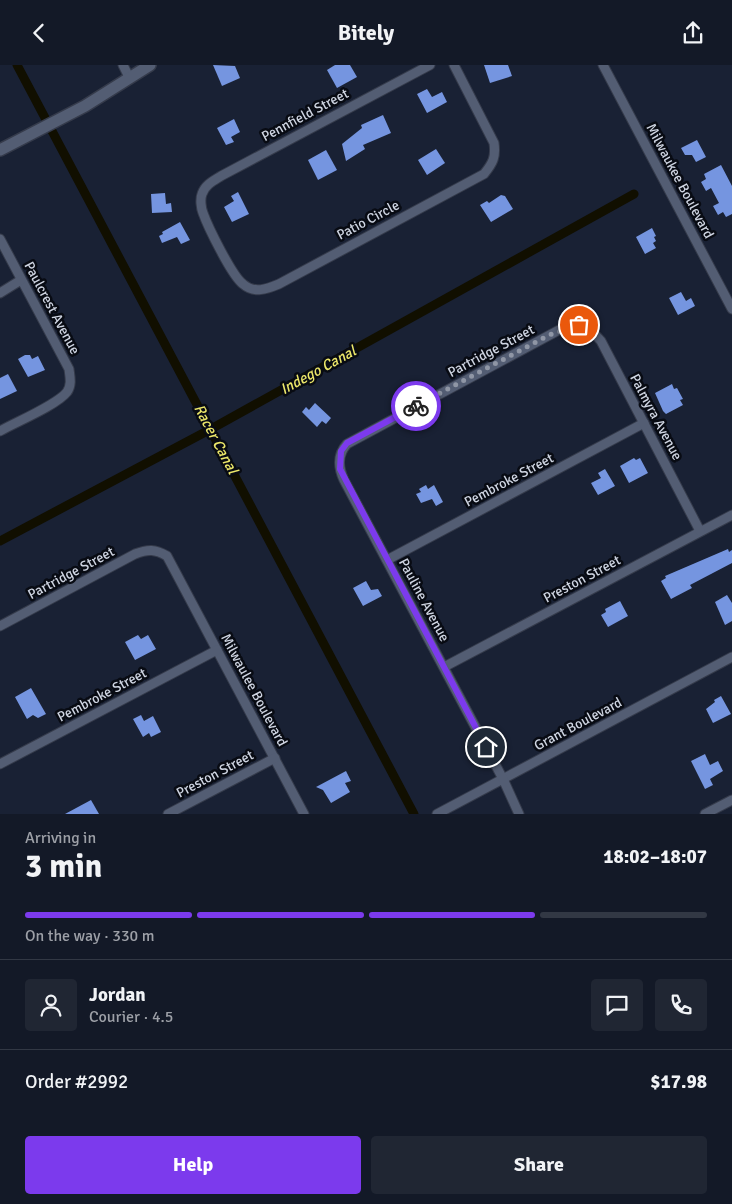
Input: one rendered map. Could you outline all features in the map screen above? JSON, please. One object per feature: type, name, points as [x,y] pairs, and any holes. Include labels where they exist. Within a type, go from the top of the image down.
[{"type":"street","points":[[123,65],[129,77]]},
{"type":"street","points":[[0,150],[61,119],[150,65]]},
{"type":"street","name":"Pennfield Street","points":[[201,197],[204,188],[221,176],[430,65]]},
{"type":"street","name":"Patio Circle","points":[[201,197],[202,212],[243,285],[256,290],[267,289],[289,279],[467,184],[484,174],[493,163],[495,154],[494,143],[454,65]]},
{"type":"street","name":"Milwaukee Boulevard","points":[[603,65],[732,309]]},
{"type":"street","name":"Paulcrest Avenue","points":[[0,239],[69,369],[71,380],[68,391],[59,400],[0,431]]},
{"type":"street","points":[[0,293],[21,280]]},
{"type":"street","name":"Palmyra Avenue","points":[[579,325],[588,327],[601,341],[700,531]]},
{"type":"street","name":"Partridge Street","points":[[341,451],[347,443],[554,332],[579,325]]},
{"type":"street","name":"Pembroke Street","points":[[387,560],[644,423]]},
{"type":"street","name":"Pauline Avenue","points":[[341,451],[340,469],[503,779],[519,814]]},
{"type":"street","name":"Preston Street","points":[[444,667],[732,515]]},
{"type":"street","name":"Partridge Street","points":[[0,626],[145,550],[157,550],[167,557],[180,579]]},
{"type":"street","name":"Milwaulee Boulevard","points":[[180,579],[304,814]]},
{"type":"street","name":"Pembroke Street","points":[[0,764],[217,650]]},
{"type":"street","name":"Grant Boulevard","points":[[440,813],[732,657]]},
{"type":"street","name":"Preston Street","points":[[168,814],[275,757]]},
{"type":"street","points":[[705,814],[732,800]]},
{"type":"building","points":[[213,65],[235,66],[240,78],[222,86]]},
{"type":"building","points":[[335,65],[350,65],[357,77],[337,88],[327,70]]},
{"type":"building","points":[[484,65],[508,65],[512,76],[490,83]]},
{"type":"building","points":[[427,89],[432,97],[442,92],[447,102],[427,113],[417,94]]},
{"type":"building","points":[[383,115],[391,133],[363,145],[365,149],[346,161],[342,144],[362,128],[361,125]]},
{"type":"building","points":[[234,119],[240,132],[231,137],[234,142],[226,145],[217,128]]},
{"type":"building","points":[[697,140],[706,157],[696,162],[692,155],[685,155],[681,148]]},
{"type":"building","points":[[436,149],[445,163],[427,175],[418,160]]},
{"type":"building","points":[[326,150],[337,170],[318,180],[308,160]]},
{"type":"building","points":[[721,165],[732,186],[732,214],[726,217],[723,212],[718,215],[713,206],[719,203],[711,188],[706,191],[701,182],[706,179],[704,174]]},
{"type":"building","points":[[238,192],[249,214],[232,222],[224,207],[234,201],[231,196]]},
{"type":"building","points":[[165,193],[166,204],[171,203],[172,212],[152,213],[151,194]]},
{"type":"building","points":[[501,195],[505,196],[513,209],[491,222],[480,205],[487,201],[489,203]]},
{"type":"building","points":[[180,222],[190,240],[181,244],[177,237],[162,243],[159,236],[163,234],[162,232]]},
{"type":"building","points":[[652,228],[656,236],[654,237],[656,241],[653,243],[656,248],[645,254],[636,237]]},
{"type":"building","points":[[681,292],[686,301],[691,298],[695,306],[678,315],[669,298]]},
{"type":"building","points":[[25,355],[30,355],[32,359],[38,356],[45,370],[28,377],[18,359]]},
{"type":"building","points":[[8,374],[17,391],[0,399],[0,378]]},
{"type":"building","points":[[672,384],[674,389],[677,388],[683,399],[680,400],[683,405],[666,414],[655,393]]},
{"type":"building","points":[[315,403],[331,418],[326,424],[322,421],[317,427],[302,412],[306,407],[309,410]]},
{"type":"building","points":[[634,458],[636,460],[640,458],[648,473],[629,483],[620,466]]},
{"type":"building","points":[[605,469],[615,486],[598,495],[591,483],[601,478],[598,473]]},
{"type":"building","points":[[426,485],[428,489],[434,485],[443,502],[436,506],[432,499],[421,503],[416,494],[421,492],[419,489]]},
{"type":"building","points":[[728,549],[729,552],[732,550],[732,563],[690,585],[692,588],[671,599],[661,581],[666,578],[665,576]]},
{"type":"building","points":[[366,581],[371,590],[378,589],[382,596],[363,606],[353,588]]},
{"type":"building","points":[[727,595],[732,603],[732,621],[725,625],[715,602]]},
{"type":"building","points":[[620,601],[628,616],[608,627],[601,615],[606,612],[605,609]]},
{"type":"building","points":[[138,635],[141,639],[148,635],[156,649],[135,660],[125,642]]},
{"type":"building","points":[[31,688],[46,714],[38,718],[33,715],[27,719],[15,697]]},
{"type":"building","points":[[721,696],[731,714],[713,723],[706,709],[715,702],[714,700]]},
{"type":"building","points":[[141,715],[144,721],[153,716],[161,732],[151,737],[149,733],[143,737],[133,719]]},
{"type":"building","points":[[705,754],[710,765],[718,761],[723,771],[710,779],[713,785],[705,789],[691,761]]},
{"type":"building","points":[[346,771],[351,781],[345,783],[350,792],[331,803],[323,790],[316,787]]},
{"type":"building","points":[[91,800],[99,814],[65,814]]},
{"type":"waterway","name":"Racer Canal","points":[[17,65],[414,814]]},
{"type":"waterway","name":"Indego Canal","points":[[0,541],[211,429],[634,194]]},
{"type":"way so far","points":[[416,406],[559,330],[579,325]]},
{"type":"route","points":[[416,406],[347,443],[341,451],[340,469],[344,480],[486,747]]}]
